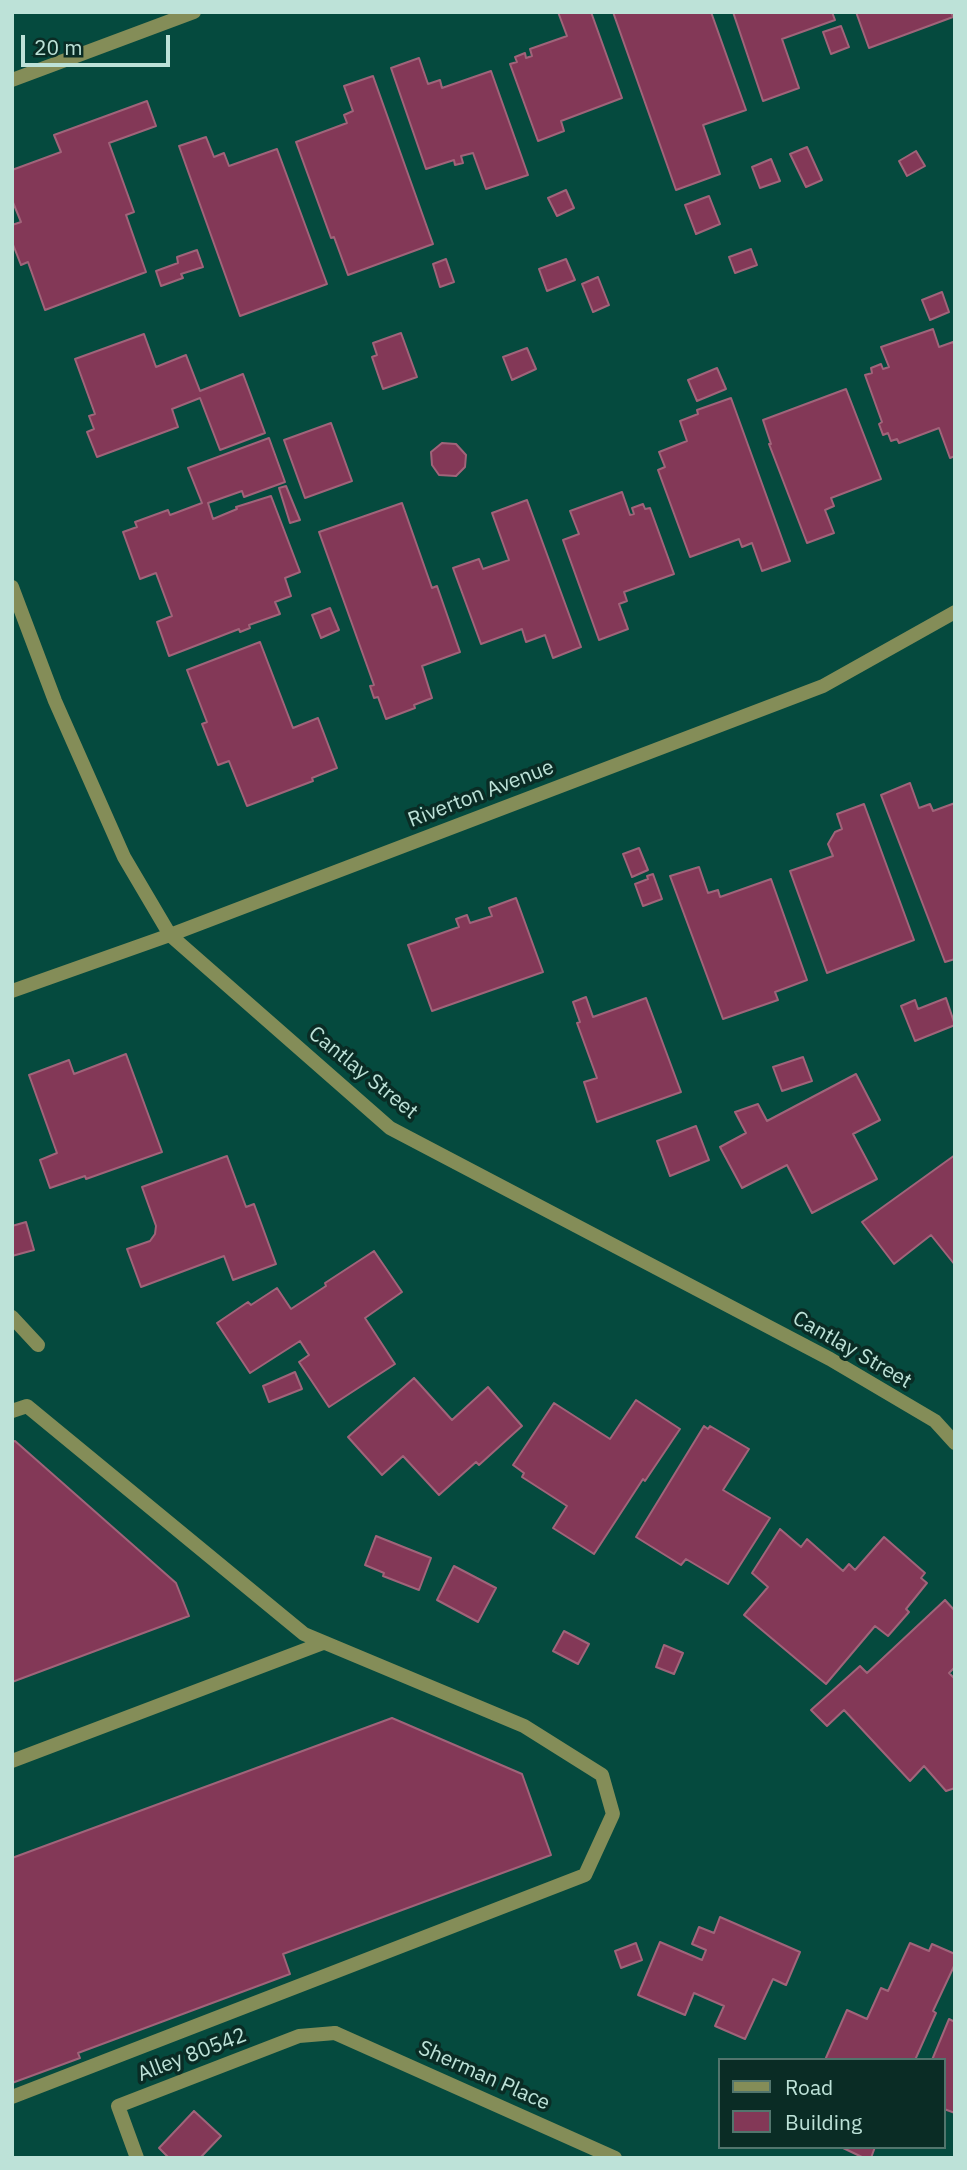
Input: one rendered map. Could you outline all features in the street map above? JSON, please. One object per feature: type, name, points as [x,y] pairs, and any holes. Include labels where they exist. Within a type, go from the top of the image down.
[{"type":"street","points":[[12,80],[194,12]]},
{"type":"street","name":"Cantlay Street","points":[[12,587],[55,701],[124,858],[170,935],[390,1128],[830,1359],[935,1421],[955,1443]]},
{"type":"street","name":"Riverton Avenue","points":[[12,991],[170,935],[823,686],[955,612]]},
{"type":"street","points":[[12,1317],[38,1345]]},
{"type":"street","points":[[12,1411],[27,1406],[304,1634],[524,1726],[602,1776],[613,1814],[585,1875],[12,2097]]},
{"type":"street","points":[[12,1761],[323,1643]]},
{"type":"street","name":"Alley 80542","points":[[137,2158],[118,2106],[299,2036],[335,2033]]},
{"type":"street","name":"Sherman Place","points":[[335,2033],[615,2158]]},
{"type":"building","points":[[558,12],[591,12],[622,98],[561,121],[564,131],[538,141],[510,64],[517,62],[515,57],[525,53],[526,58],[532,56],[530,49],[567,36]]},
{"type":"building","points":[[613,12],[711,12],[746,110],[703,125],[720,174],[676,190]]},
{"type":"building","points":[[733,12],[832,12],[835,20],[782,39],[799,88],[763,101]]},
{"type":"building","points":[[856,12],[951,12],[953,17],[869,48]]},
{"type":"building","points":[[841,26],[849,47],[831,54],[823,32]]},
{"type":"building","points":[[419,58],[428,84],[440,80],[442,88],[491,71],[528,175],[486,189],[473,153],[461,156],[463,163],[455,165],[454,160],[426,169],[391,68]]},
{"type":"building","points":[[373,76],[433,244],[348,275],[334,237],[331,238],[296,142],[347,123],[344,115],[353,111],[344,86]]},
{"type":"building","points":[[147,101],[156,126],[109,143],[134,212],[126,215],[146,272],[45,310],[28,262],[21,265],[12,242],[12,225],[21,222],[12,200],[12,170],[61,152],[54,135]]},
{"type":"building","points":[[206,137],[214,157],[224,153],[229,166],[277,149],[327,284],[240,316],[179,146]]},
{"type":"building","points":[[807,147],[822,180],[806,187],[790,154]]},
{"type":"building","points":[[916,151],[925,166],[907,176],[899,161]]},
{"type":"building","points":[[771,159],[780,181],[760,188],[752,167]]},
{"type":"building","points":[[566,190],[574,208],[557,216],[548,198]]},
{"type":"building","points":[[709,196],[720,224],[696,234],[685,205]]},
{"type":"building","points":[[751,249],[757,265],[735,273],[729,257]]},
{"type":"building","points":[[197,250],[203,267],[181,274],[183,278],[161,286],[156,271],[178,263],[177,257]]},
{"type":"building","points":[[446,259],[454,282],[440,287],[433,264]]},
{"type":"building","points":[[566,259],[575,280],[547,291],[539,269]]},
{"type":"building","points":[[598,277],[609,305],[593,312],[582,284]]},
{"type":"building","points":[[942,292],[949,312],[930,320],[922,300]]},
{"type":"building","points":[[933,329],[939,347],[953,342],[955,346],[955,456],[950,458],[939,428],[899,443],[897,439],[891,441],[888,433],[883,435],[879,424],[882,422],[865,375],[872,373],[871,368],[881,364],[883,369],[889,367],[881,347]]},
{"type":"building","points":[[401,333],[417,377],[383,389],[372,357],[377,355],[373,343]]},
{"type":"building","points":[[144,334],[156,367],[186,355],[200,391],[243,374],[265,433],[220,450],[200,398],[172,409],[178,427],[97,457],[87,432],[94,429],[89,416],[95,414],[75,359]]},
{"type":"building","points":[[527,348],[536,369],[512,380],[503,357]]},
{"type":"building","points":[[717,368],[726,389],[697,401],[688,380]]},
{"type":"building","points":[[846,389],[881,479],[831,498],[834,506],[825,510],[834,533],[807,543],[769,444],[763,420]]},
{"type":"building","points":[[731,398],[790,561],[762,571],[752,543],[742,547],[739,539],[690,557],[658,470],[665,467],[659,452],[687,441],[680,421],[698,414],[697,410]]},
{"type":"building","points":[[331,423],[352,481],[305,498],[284,440]]},
{"type":"building","points":[[269,438],[285,482],[244,497],[242,491],[208,503],[213,519],[237,509],[236,507],[271,496],[300,572],[285,578],[291,596],[275,602],[280,614],[249,625],[250,628],[240,632],[239,629],[169,656],[157,622],[172,616],[156,573],[140,579],[123,532],[137,527],[135,522],[168,510],[170,515],[202,503],[188,468]]},
{"type":"building","points":[[442,443],[456,444],[466,455],[465,467],[456,476],[439,475],[432,465],[431,452]]},
{"type":"building","points":[[286,486],[300,520],[290,523],[279,488]]},
{"type":"building","points":[[622,492],[630,515],[634,514],[632,508],[643,504],[645,509],[650,508],[674,574],[624,592],[627,601],[619,604],[628,629],[599,640],[563,540],[579,534],[570,511]]},
{"type":"building","points":[[527,500],[581,647],[553,658],[545,635],[526,642],[522,629],[481,644],[453,568],[479,559],[483,569],[509,560],[492,513]]},
{"type":"building","points":[[402,503],[432,588],[437,586],[460,652],[422,666],[432,698],[386,719],[378,697],[374,698],[370,686],[374,685],[319,532]]},
{"type":"building","points":[[330,608],[339,630],[321,638],[312,615]]},
{"type":"building","points":[[260,642],[293,728],[318,718],[337,768],[312,778],[313,781],[247,806],[229,761],[218,765],[202,724],[207,722],[187,670]]},
{"type":"building","points":[[910,783],[919,808],[930,804],[933,811],[955,803],[955,959],[945,962],[881,795]]},
{"type":"building","points":[[864,804],[914,940],[827,973],[790,871],[833,856],[828,844],[835,832],[842,829],[837,814]]},
{"type":"building","points":[[639,848],[648,870],[632,877],[623,854]]},
{"type":"building","points":[[699,867],[708,893],[718,890],[720,897],[771,879],[807,980],[775,992],[778,1000],[723,1019],[670,876]]},
{"type":"building","points":[[653,874],[662,899],[643,906],[635,884]]},
{"type":"building","points":[[516,898],[543,972],[432,1011],[408,945],[459,927],[456,919],[467,915],[470,923],[492,916],[489,908]]},
{"type":"building","points":[[586,997],[593,1017],[646,998],[681,1092],[597,1122],[584,1082],[597,1078],[577,1023],[580,1022],[573,1002]]},
{"type":"building","points":[[946,998],[955,1025],[915,1041],[901,1006],[915,1000],[918,1009]]},
{"type":"building","points":[[126,1054],[162,1152],[86,1179],[85,1176],[50,1188],[40,1160],[57,1153],[29,1075],[69,1060],[74,1074]]},
{"type":"building","points":[[803,1057],[812,1081],[782,1091],[773,1067]]},
{"type":"building","points":[[856,1074],[880,1120],[853,1134],[877,1179],[812,1213],[787,1165],[742,1188],[720,1147],[746,1133],[735,1112],[758,1104],[767,1121]]},
{"type":"building","points":[[696,1126],[709,1160],[670,1176],[657,1141]]},
{"type":"building","points":[[955,1155],[955,1265],[931,1235],[894,1264],[862,1222]]},
{"type":"building","points":[[227,1156],[246,1207],[254,1204],[276,1264],[233,1280],[224,1256],[141,1287],[127,1249],[150,1241],[156,1226],[142,1187]]},
{"type":"building","points":[[26,1222],[34,1250],[12,1256],[12,1226]]},
{"type":"building","points":[[374,1251],[402,1292],[365,1318],[395,1364],[329,1407],[299,1362],[309,1355],[300,1341],[250,1373],[217,1323],[248,1302],[251,1305],[277,1288],[291,1309]]},
{"type":"building","points":[[295,1372],[302,1389],[269,1402],[263,1386]]},
{"type":"building","points":[[414,1378],[452,1420],[488,1387],[522,1426],[479,1465],[476,1462],[439,1495],[403,1456],[382,1475],[348,1437]]},
{"type":"building","points":[[636,1400],[680,1429],[645,1481],[643,1479],[594,1554],[553,1528],[567,1506],[522,1477],[524,1473],[513,1465],[554,1403],[610,1439]]},
{"type":"building","points":[[704,1426],[708,1429],[710,1426],[749,1449],[723,1490],[770,1518],[728,1584],[686,1559],[681,1565],[636,1537]]},
{"type":"building","points":[[15,1441],[176,1583],[189,1616],[12,1682],[12,1442]]},
{"type":"building","points":[[780,1529],[801,1547],[807,1539],[843,1571],[849,1564],[855,1570],[884,1537],[925,1573],[921,1578],[927,1583],[906,1609],[909,1612],[888,1636],[875,1626],[826,1684],[744,1615],[768,1587],[752,1573]]},
{"type":"building","points":[[376,1536],[431,1558],[419,1590],[383,1576],[384,1573],[365,1565]]},
{"type":"building","points":[[454,1566],[496,1588],[478,1622],[437,1600]]},
{"type":"building","points":[[945,1600],[955,1611],[955,1667],[949,1673],[955,1679],[955,1788],[946,1791],[924,1766],[910,1781],[844,1710],[827,1726],[811,1710],[860,1666],[867,1673]]},
{"type":"building","points":[[564,1631],[589,1644],[578,1664],[553,1651]]},
{"type":"building","points":[[664,1645],[683,1653],[674,1674],[656,1667]]},
{"type":"building","points":[[392,1718],[522,1774],[551,1855],[283,1954],[290,1974],[78,2053],[80,2058],[12,2083],[12,1858]]},
{"type":"building","points":[[720,1917],[800,1952],[786,1985],[773,1979],[745,2039],[715,2026],[724,2006],[694,1993],[685,2015],[638,1995],[660,1942],[702,1960],[706,1950],[692,1944],[699,1927],[714,1933]]},
{"type":"building","points":[[636,1943],[642,1960],[621,1968],[615,1951]]},
{"type":"building","points":[[910,1943],[929,1951],[932,1944],[955,1954],[955,1964],[933,2011],[936,2013],[916,2058],[826,2058],[847,2010],[867,2019],[881,1988],[888,1991]]},
{"type":"building","points":[[949,2019],[955,2022],[955,2113],[946,2110],[946,2058],[933,2058]]},
{"type":"building","points":[[194,2111],[221,2136],[200,2158],[169,2158],[159,2148]]},
{"type":"building","points":[[845,2149],[874,2149],[871,2158],[864,2158]]}]
